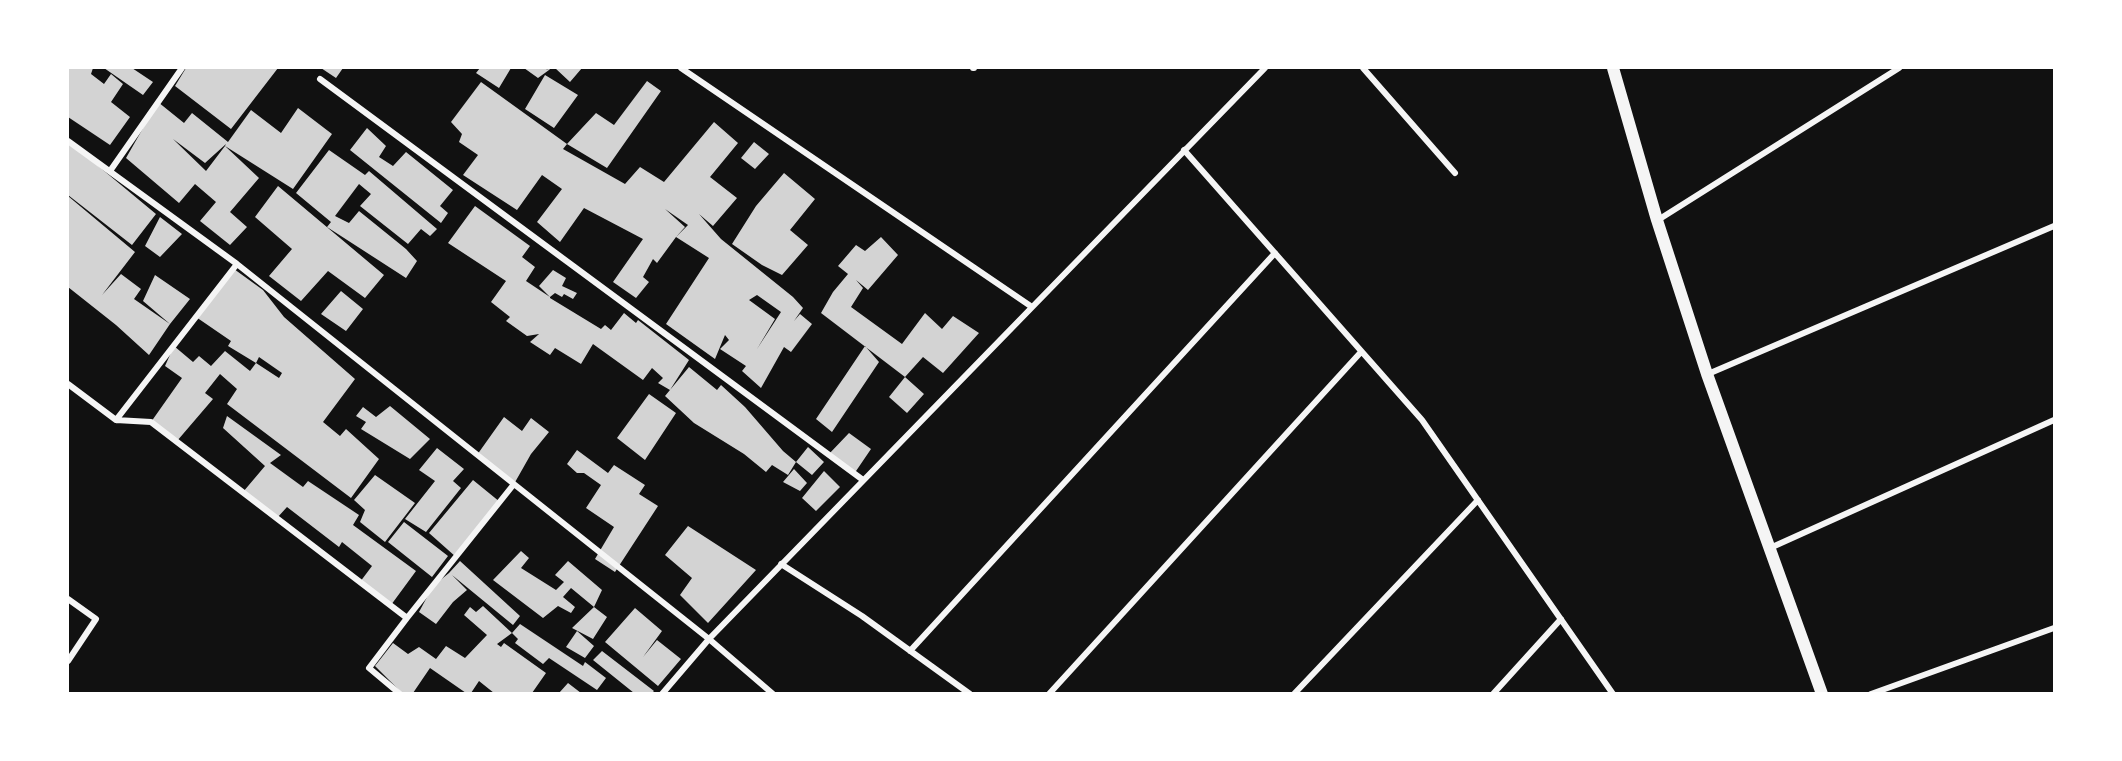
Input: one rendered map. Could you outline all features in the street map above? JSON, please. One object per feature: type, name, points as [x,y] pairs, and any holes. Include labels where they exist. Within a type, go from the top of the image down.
[{"type":"main road","points":[[1613,68],[1657,220],[1707,374],[1822,693]]},
{"type":"street","points":[[110,171],[182,68]]},
{"type":"street","points":[[681,68],[1032,307]]},
{"type":"street","points":[[662,693],[708,639],[1264,68]]},
{"type":"street","points":[[1363,68],[1455,173]]},
{"type":"street","points":[[1657,220],[1899,68]]},
{"type":"street","points":[[320,80],[863,480]]},
{"type":"street","points":[[68,141],[237,264],[773,693]]},
{"type":"street","points":[[1184,150],[1422,420],[1613,693]]},
{"type":"street","points":[[1707,374],[2055,226]]},
{"type":"street","points":[[910,651],[1275,253]]},
{"type":"street","points":[[117,420],[237,264]]},
{"type":"street","points":[[1049,693],[1361,352]]},
{"type":"street","points":[[68,384],[117,420],[152,422],[407,618]]},
{"type":"street","points":[[1770,549],[2055,420]]},
{"type":"street","points":[[400,693],[369,668],[514,484]]},
{"type":"street","points":[[1294,693],[1478,500]]},
{"type":"street","points":[[781,564],[862,616],[970,693]]},
{"type":"street","points":[[68,599],[96,620],[68,661]]},
{"type":"street","points":[[1492,693],[1561,619]]},
{"type":"street","points":[[1871,693],[2055,628]]},
{"type":"building","points":[[68,68],[93,68],[91,74],[104,84],[111,74],[123,84],[111,102],[130,117],[110,145],[68,117]]},
{"type":"building","points":[[104,68],[132,68],[153,82],[143,95]]},
{"type":"building","points":[[186,68],[278,68],[231,129],[175,86]]},
{"type":"building","points":[[321,68],[343,68],[336,78]]},
{"type":"building","points":[[480,68],[511,68],[499,88],[476,73]]},
{"type":"building","points":[[524,68],[543,68],[549,70],[538,78]]},
{"type":"building","points":[[555,68],[582,68],[570,82]]},
{"type":"building","points":[[545,75],[578,95],[554,128],[525,109]]},
{"type":"building","points":[[647,81],[661,91],[607,168],[567,144],[596,113],[614,125]]},
{"type":"building","points":[[481,82],[567,144],[563,149],[625,184],[640,167],[664,182],[714,122],[738,143],[710,177],[737,198],[713,226],[699,214],[721,239],[793,297],[803,308],[794,321],[800,314],[812,324],[791,352],[784,347],[761,388],[742,371],[746,366],[720,349],[729,340],[725,335],[715,359],[666,324],[709,258],[676,237],[657,263],[653,259],[643,277],[649,282],[636,298],[613,282],[643,239],[584,208],[560,242],[537,222],[562,189],[542,175],[517,210],[463,175],[478,155],[459,142],[462,134],[451,122]],"holes":[[[665,209],[688,225],[676,237],[685,227]],[[757,295],[781,312],[757,349],[775,319],[749,300]]]},
{"type":"building","points":[[158,102],[184,123],[192,113],[228,142],[251,110],[281,133],[298,108],[332,134],[293,189],[225,146],[259,178],[230,212],[247,227],[230,245],[200,221],[216,202],[195,184],[179,203],[126,158]],"holes":[[[173,139],[205,163],[226,144],[206,171]]]},
{"type":"building","points":[[367,128],[386,146],[379,157],[393,166],[406,152],[453,190],[440,206],[448,213],[441,223],[350,150]]},
{"type":"building","points":[[68,141],[156,214],[132,245],[68,195]]},
{"type":"building","points":[[754,142],[769,154],[755,169],[741,158]]},
{"type":"building","points":[[329,150],[365,175],[369,171],[437,229],[430,236],[421,229],[408,244],[360,206],[371,194],[359,184],[335,216],[349,223],[359,211],[406,249],[417,261],[406,278],[327,227],[331,222],[296,193]]},
{"type":"building","points":[[784,173],[815,199],[790,230],[808,245],[782,275],[762,265],[732,244],[756,206]]},
{"type":"building","points":[[278,186],[384,275],[365,298],[328,271],[301,301],[269,276],[292,249],[255,217]]},
{"type":"building","points":[[68,196],[135,252],[102,295],[121,274],[141,289],[134,299],[170,324],[149,355],[68,287]]},
{"type":"building","points":[[475,206],[530,246],[522,257],[535,267],[526,281],[601,329],[605,325],[611,330],[624,313],[636,323],[638,320],[689,360],[670,390],[658,383],[663,378],[652,368],[643,380],[593,344],[581,364],[555,348],[550,355],[530,342],[539,334],[527,336],[506,321],[510,317],[491,302],[506,281],[448,243]]},
{"type":"building","points":[[160,217],[182,234],[160,257],[145,246]]},
{"type":"building","points":[[881,237],[898,255],[868,290],[856,280],[863,288],[851,307],[902,344],[925,313],[942,329],[953,316],[979,333],[943,373],[923,357],[905,377],[821,313],[833,292],[848,274],[838,266],[856,245],[865,251]]},
{"type":"building","points":[[234,269],[263,290],[284,317],[355,379],[323,422],[340,436],[346,429],[379,459],[351,498],[227,404],[237,389],[220,374],[205,393],[213,399],[177,441],[151,422],[182,378],[165,366],[174,346],[193,362],[199,356],[211,366],[225,351],[250,371],[256,363],[228,346],[231,341],[196,317]],"holes":[[[259,357],[282,373],[279,378],[256,363]]]},
{"type":"building","points":[[553,270],[566,278],[562,286],[577,293],[573,299],[564,294],[562,297],[555,293],[550,297],[539,286]]},
{"type":"building","points":[[155,275],[190,299],[170,324],[143,301]]},
{"type":"building","points":[[341,291],[363,309],[346,331],[321,314]]},
{"type":"building","points":[[865,346],[879,362],[832,432],[816,419]]},
{"type":"building","points":[[689,367],[717,390],[721,385],[745,407],[783,451],[796,462],[788,475],[772,465],[766,472],[744,454],[694,423],[665,396]]},
{"type":"building","points":[[905,377],[924,394],[907,413],[889,397]]},
{"type":"building","points":[[649,394],[676,413],[645,460],[617,438]]},
{"type":"building","points":[[390,406],[430,439],[410,459],[361,429],[366,422],[356,416],[363,407],[376,417]]},
{"type":"building","points":[[227,416],[281,455],[270,463],[303,487],[308,481],[359,515],[353,525],[416,571],[391,605],[360,582],[372,566],[342,542],[339,547],[287,507],[277,518],[243,492],[265,466],[223,428]]},
{"type":"building","points":[[504,417],[522,431],[531,418],[549,432],[531,454],[514,484],[477,455]]},
{"type":"building","points":[[849,433],[871,449],[854,474],[828,455]]},
{"type":"building","points":[[808,447],[824,462],[812,475],[796,462]]},
{"type":"building","points":[[437,448],[464,469],[453,481],[461,488],[426,532],[405,519],[435,481],[419,470]]},
{"type":"building","points":[[577,450],[608,473],[614,465],[645,485],[639,494],[658,506],[615,572],[595,559],[614,527],[586,508],[601,485],[584,473],[577,473],[567,464]]},
{"type":"building","points":[[794,469],[807,483],[800,491],[783,482]]},
{"type":"building","points":[[824,471],[840,487],[816,511],[802,498]]},
{"type":"building","points":[[375,475],[415,503],[385,542],[360,522],[365,510],[354,500]]},
{"type":"building","points":[[473,480],[500,502],[456,557],[429,533]]},
{"type":"building","points":[[404,522],[448,556],[432,577],[388,542]]},
{"type":"building","points":[[688,526],[756,570],[708,623],[680,595],[692,578],[665,555]]},
{"type":"building","points":[[521,551],[529,558],[521,568],[556,590],[564,582],[555,575],[568,561],[602,590],[594,607],[571,588],[563,597],[575,607],[571,613],[558,606],[543,618],[493,580]]},
{"type":"building","points":[[460,561],[520,616],[513,625],[452,575],[467,590],[453,602],[436,624],[419,612],[433,586]]},
{"type":"building","points":[[483,606],[512,633],[497,644],[501,647],[504,643],[546,673],[532,693],[494,693],[479,681],[471,693],[466,693],[430,668],[413,693],[402,693],[375,666],[393,643],[408,654],[419,647],[436,659],[446,646],[465,658],[487,635],[464,615],[470,607],[476,612]]},
{"type":"building","points":[[594,607],[607,617],[593,639],[572,628]]},
{"type":"building","points":[[635,608],[662,631],[643,657],[657,640],[681,659],[658,686],[605,642]]},
{"type":"building","points":[[520,624],[583,666],[585,662],[606,678],[597,690],[549,658],[543,664],[515,643],[518,639],[512,633]]},
{"type":"building","points":[[577,631],[594,646],[585,658],[566,647]]},
{"type":"building","points":[[602,651],[654,691],[634,693],[593,660]]},
{"type":"building","points":[[568,683],[581,693],[559,693]]}]
